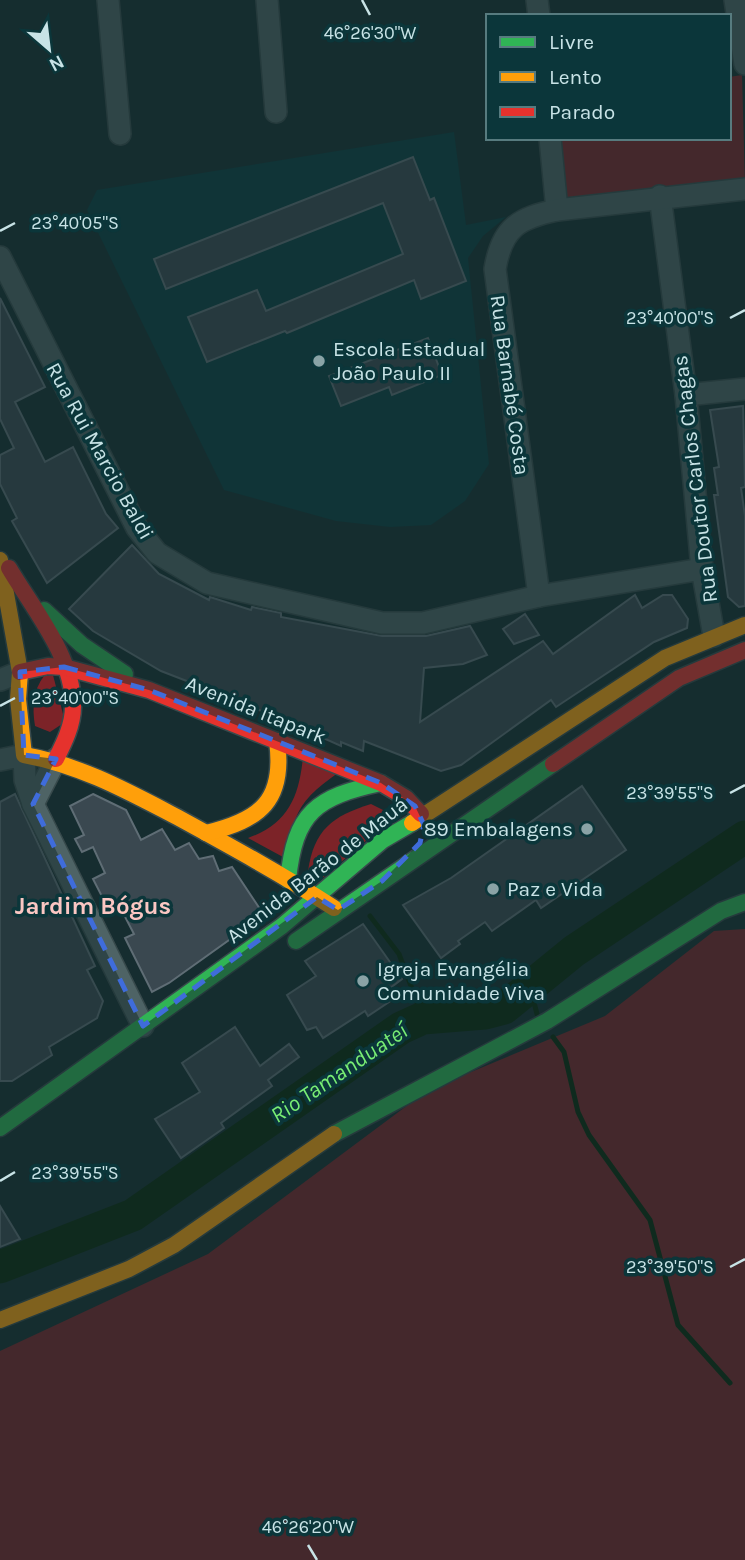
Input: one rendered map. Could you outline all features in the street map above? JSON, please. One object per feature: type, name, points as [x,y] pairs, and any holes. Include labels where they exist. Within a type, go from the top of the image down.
[{"type":"main road","points":[[0,552],[64,667],[74,705],[71,726],[56,759]]},
{"type":"main road","points":[[0,560],[10,676],[18,699],[24,755],[56,759],[95,774],[206,832],[338,910]]},
{"type":"main road","points":[[17,582],[76,640],[149,690]]},
{"type":"main road","name":"Avenida Barão de Mauá","points":[[1,1126],[143,1026],[317,897],[383,840],[421,814],[463,792],[664,658],[745,625]]},
{"type":"main road","name":"Avenida Barão de Mauá","points":[[283,950],[679,678],[745,650]]},
{"type":"main road","name":"Avenida Itapark","points":[[10,676],[41,667],[64,667],[149,690],[381,783],[406,798],[421,814]]},
{"type":"main road","points":[[206,832],[233,828],[255,818],[269,801],[282,764],[277,741]]},
{"type":"main road","points":[[288,880],[294,837],[304,818],[320,801],[340,792],[381,783]]},
{"type":"main road","points":[[382,881],[420,843],[424,825],[421,814]]},
{"type":"main road","points":[[0,1320],[128,1269],[174,1245],[342,1129],[547,1021],[721,911],[745,902]]},
{"type":"street","points":[[108,0],[120,134]]},
{"type":"street","points":[[267,0],[276,112]]},
{"type":"street","points":[[735,0],[745,64]]},
{"type":"street","points":[[550,140],[557,210]]},
{"type":"street","name":"Rua Barnabé Costa","points":[[539,596],[495,269],[498,252],[514,226],[527,217],[557,210],[660,196],[745,189]]},
{"type":"street","name":"Rua Doutor Carlos Chagas","points":[[660,196],[686,395],[702,569],[715,636]]},
{"type":"street","name":"Rua Rui Marcio Baldi","points":[[0,257],[137,528],[157,553],[207,583],[382,623],[423,623],[539,596],[702,569]]},
{"type":"street","points":[[686,395],[745,389]]},
{"type":"street","points":[[0,761],[24,755],[24,780],[33,804],[143,1026]]},
{"type":"street","points":[[33,804],[56,759]]},
{"type":"highlighted area","points":[[64,667],[149,690],[381,783],[415,806],[424,825],[420,843],[382,881],[338,910],[317,897],[143,1026],[33,804],[56,759],[24,755],[20,672]]},
{"type":"shaded area","points":[[742,75],[745,183],[562,202],[555,140],[731,140],[731,77]]},
{"type":"shaded area","name":"Escola Estadual João Paulo II","points":[[454,132],[466,225],[506,217],[483,236],[468,258],[489,464],[465,501],[431,525],[390,527],[336,521],[224,490],[87,210],[97,190]]},
{"type":"shaded area","points":[[53,675],[65,722],[50,732],[35,726],[34,706],[40,681],[44,676]]},
{"type":"shaded area","points":[[303,757],[338,773],[314,791],[301,808],[283,857],[248,838],[273,825],[289,807],[298,785]]},
{"type":"shaded area","points":[[371,804],[395,816],[319,881],[308,871],[320,835],[336,820]]},
{"type":"shaded area","points":[[745,929],[745,1560],[0,1560],[0,1351],[208,1254],[428,1090],[605,1016],[714,931]]},
{"type":"building","points":[[413,157],[430,200],[434,198],[466,281],[421,299],[414,280],[287,333],[285,331],[207,362],[188,317],[257,290],[266,311],[403,254],[383,203],[166,289],[154,259]]},
{"type":"building","points":[[0,298],[45,387],[15,402],[45,462],[73,447],[106,514],[118,528],[47,583],[12,521],[17,518],[0,484],[0,455],[14,448],[0,419]]},
{"type":"building","points":[[428,338],[442,375],[392,395],[389,387],[341,406],[329,376]]},
{"type":"building","points":[[743,406],[745,487],[741,488],[745,516],[745,606],[739,607],[728,597],[714,495],[718,495],[714,468],[719,467],[710,410]]},
{"type":"building","points":[[132,545],[159,574],[209,600],[210,597],[251,610],[252,607],[281,613],[281,617],[382,636],[426,636],[470,626],[487,655],[463,664],[424,668],[420,722],[543,641],[553,654],[635,595],[642,608],[663,595],[672,595],[688,619],[687,628],[654,642],[556,707],[551,700],[461,765],[441,771],[364,741],[363,751],[341,742],[341,746],[263,711],[240,706],[241,702],[161,671],[93,631],[69,609]]},
{"type":"building","points":[[525,614],[539,635],[514,644],[503,629]]},
{"type":"building","points":[[582,786],[626,850],[541,908],[536,900],[492,931],[485,922],[458,941],[460,944],[441,958],[403,905],[451,878]]},
{"type":"building","points":[[15,794],[95,966],[87,970],[103,1001],[97,1018],[49,1047],[52,1055],[12,1081],[0,1081],[0,802]]},
{"type":"building","points":[[93,794],[126,810],[141,840],[162,829],[175,850],[189,843],[199,859],[213,856],[219,871],[232,867],[264,915],[169,983],[152,992],[125,938],[134,934],[121,909],[111,914],[93,879],[105,873],[93,847],[82,852],[75,839],[84,835],[70,806]]},
{"type":"building","points":[[363,924],[402,979],[389,989],[395,998],[368,1016],[365,1011],[323,1038],[316,1027],[307,1030],[287,995],[316,976],[305,961]]},
{"type":"building","points":[[235,1027],[260,1066],[289,1044],[299,1057],[268,1080],[272,1086],[221,1123],[224,1128],[181,1158],[155,1119],[200,1092],[182,1063]]},
{"type":"building","points":[[0,1206],[20,1239],[0,1247]]},
{"type":"waterway","name":"Rio Tamanduateí","points":[[0,1267],[133,1215],[401,1028],[423,1018],[485,1013],[504,1008],[574,951],[745,837]]},
{"type":"waterway","points":[[370,916],[399,954],[423,1018]]},
{"type":"waterway","points":[[530,987],[537,1014]]},
{"type":"waterway","points":[[553,1037],[564,1052],[578,1112],[589,1135],[650,1220],[678,1325],[730,1383]]},
{"type":"traffic: fast","points":[[44,610],[82,645],[125,674]]},
{"type":"traffic: fast","points":[[296,941],[553,764]]},
{"type":"traffic: fast","points":[[288,880],[296,838],[313,811],[340,794],[381,783]]},
{"type":"traffic: fast","points":[[0,1128],[282,926],[383,840],[412,823]]},
{"type":"traffic: fast","points":[[334,1134],[547,1021],[721,911],[745,902]]},
{"type":"traffic: slow","points":[[0,560],[20,672],[18,699],[24,755],[84,772],[121,789],[237,850],[334,908]]},
{"type":"traffic: slow","points":[[412,823],[665,658],[745,625]]},
{"type":"traffic: slow","points":[[206,833],[241,821],[255,814],[265,804],[273,793],[277,778],[277,741]]},
{"type":"traffic: slow","points":[[0,1320],[129,1269],[174,1245],[334,1134]]},
{"type":"traffic: jam","points":[[9,568],[60,652],[72,688],[71,720],[56,759]]},
{"type":"traffic: jam","points":[[553,764],[679,678],[745,650]]},
{"type":"traffic: jam","points":[[20,672],[48,666],[64,667],[149,690],[381,783],[406,798],[421,814]]},
{"type":"place","name":"Escola Estadual João Paulo II","points":[[319,361]]},
{"type":"place","name":"89 Embalagens","points":[[587,829]]},
{"type":"place","name":"Paz e Vida","points":[[493,889]]},
{"type":"place","name":"Igreja Evangélia Comunidade Viva","points":[[363,981]]},
{"type":"district","name":"Jardim Bógus","points":[[93,906]]}]
